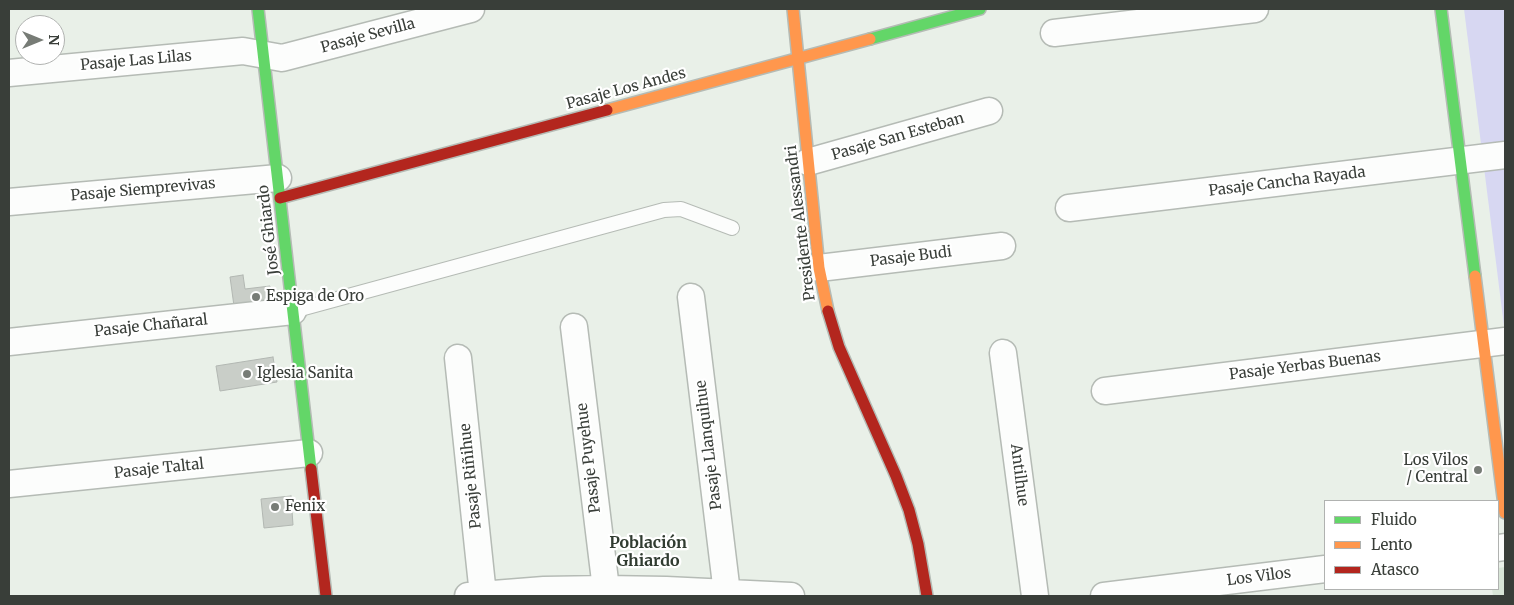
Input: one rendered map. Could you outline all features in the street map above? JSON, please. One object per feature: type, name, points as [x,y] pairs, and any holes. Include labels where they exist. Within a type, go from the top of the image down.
[{"type":"street","name":"José Ghiardo","points":[[258,9],[326,596]]},
{"type":"street","name":"Pasaje Sevilla","points":[[264,55],[282,58],[471,9]]},
{"type":"street","name":"Presidente Alessandri","points":[[792,9],[819,268],[826,304],[839,347],[909,510],[920,553],[927,596]]},
{"type":"street","name":"Pasaje Los Andes","points":[[279,188],[798,58],[980,9]]},
{"type":"street","points":[[1054,33],[1255,9]]},
{"type":"street","points":[[1441,9],[1460,160],[1494,342],[1505,513]]},
{"type":"street","name":"Pasaje Las Lilas","points":[[9,72],[243,52],[264,55]]},
{"type":"street","name":"Pasaje San Esteban","points":[[808,162],[989,111]]},
{"type":"street","name":"Pasaje Cancha Rayada","points":[[1069,208],[1505,155]]},
{"type":"street","name":"Pasaje Siemprevivas","points":[[9,202],[279,188]]},
{"type":"street","name":"Pasaje Budi","points":[[819,268],[1002,246]]},
{"type":"street","name":"Pasaje Llanquihue","points":[[691,297],[727,592]]},
{"type":"street","name":"Pasaje Chañaral","points":[[9,342],[293,311]]},
{"type":"street","name":"Pasaje Puyehue","points":[[574,327],[606,589]]},
{"type":"street","name":"Pasaje Yerbas Buenas","points":[[1105,391],[1494,342]]},
{"type":"street","name":"Antilhue","points":[[1003,353],[1035,596]]},
{"type":"street","name":"Pasaje Riñihue","points":[[458,358],[475,595]]},
{"type":"street","name":"Pasaje Taltal","points":[[9,484],[310,454]]},
{"type":"street","name":"Los Vilos","points":[[1104,596],[1324,569]]},
{"type":"street","points":[[475,595],[544,590],[606,589],[727,592],[791,596]]},
{"type":"lane","points":[[293,311],[664,210],[681,209],[732,228]]},
{"type":"shaded area","points":[[1464,9],[1505,9],[1505,334]]},
{"type":"shaded area","points":[[1505,567],[1505,596],[1493,596],[1492,590],[1499,590],[1499,568]]},
{"type":"building","points":[[243,275],[245,289],[270,286],[272,301],[234,306],[230,277]]},
{"type":"building","name":"Iglesia Sanita","points":[[273,357],[277,382],[220,391],[216,366]]},
{"type":"building","points":[[291,496],[293,525],[264,528],[261,499]]},
{"type":"traffic: fast","points":[[258,9],[311,469]]},
{"type":"traffic: fast","points":[[870,39],[980,9]]},
{"type":"traffic: fast","points":[[1441,9],[1475,276]]},
{"type":"traffic: slow","points":[[793,9],[819,268],[828,311]]},
{"type":"traffic: slow","points":[[607,110],[870,39]]},
{"type":"traffic: slow","points":[[1475,276],[1505,513]]},
{"type":"traffic: jam","points":[[280,198],[607,110]]},
{"type":"traffic: jam","points":[[828,311],[839,347],[909,510],[918,544],[927,596]]},
{"type":"traffic: jam","points":[[311,469],[326,596]]},
{"type":"place","name":"Espiga de Oro","points":[[256,297]]},
{"type":"place","name":"Iglesia Sanita","points":[[247,374]]},
{"type":"place","name":"Los Vilos / Central","points":[[1478,470]]},
{"type":"place","name":"Fenix","points":[[275,507]]},
{"type":"district","name":"Población Ghiardo","points":[[648,552]]}]
